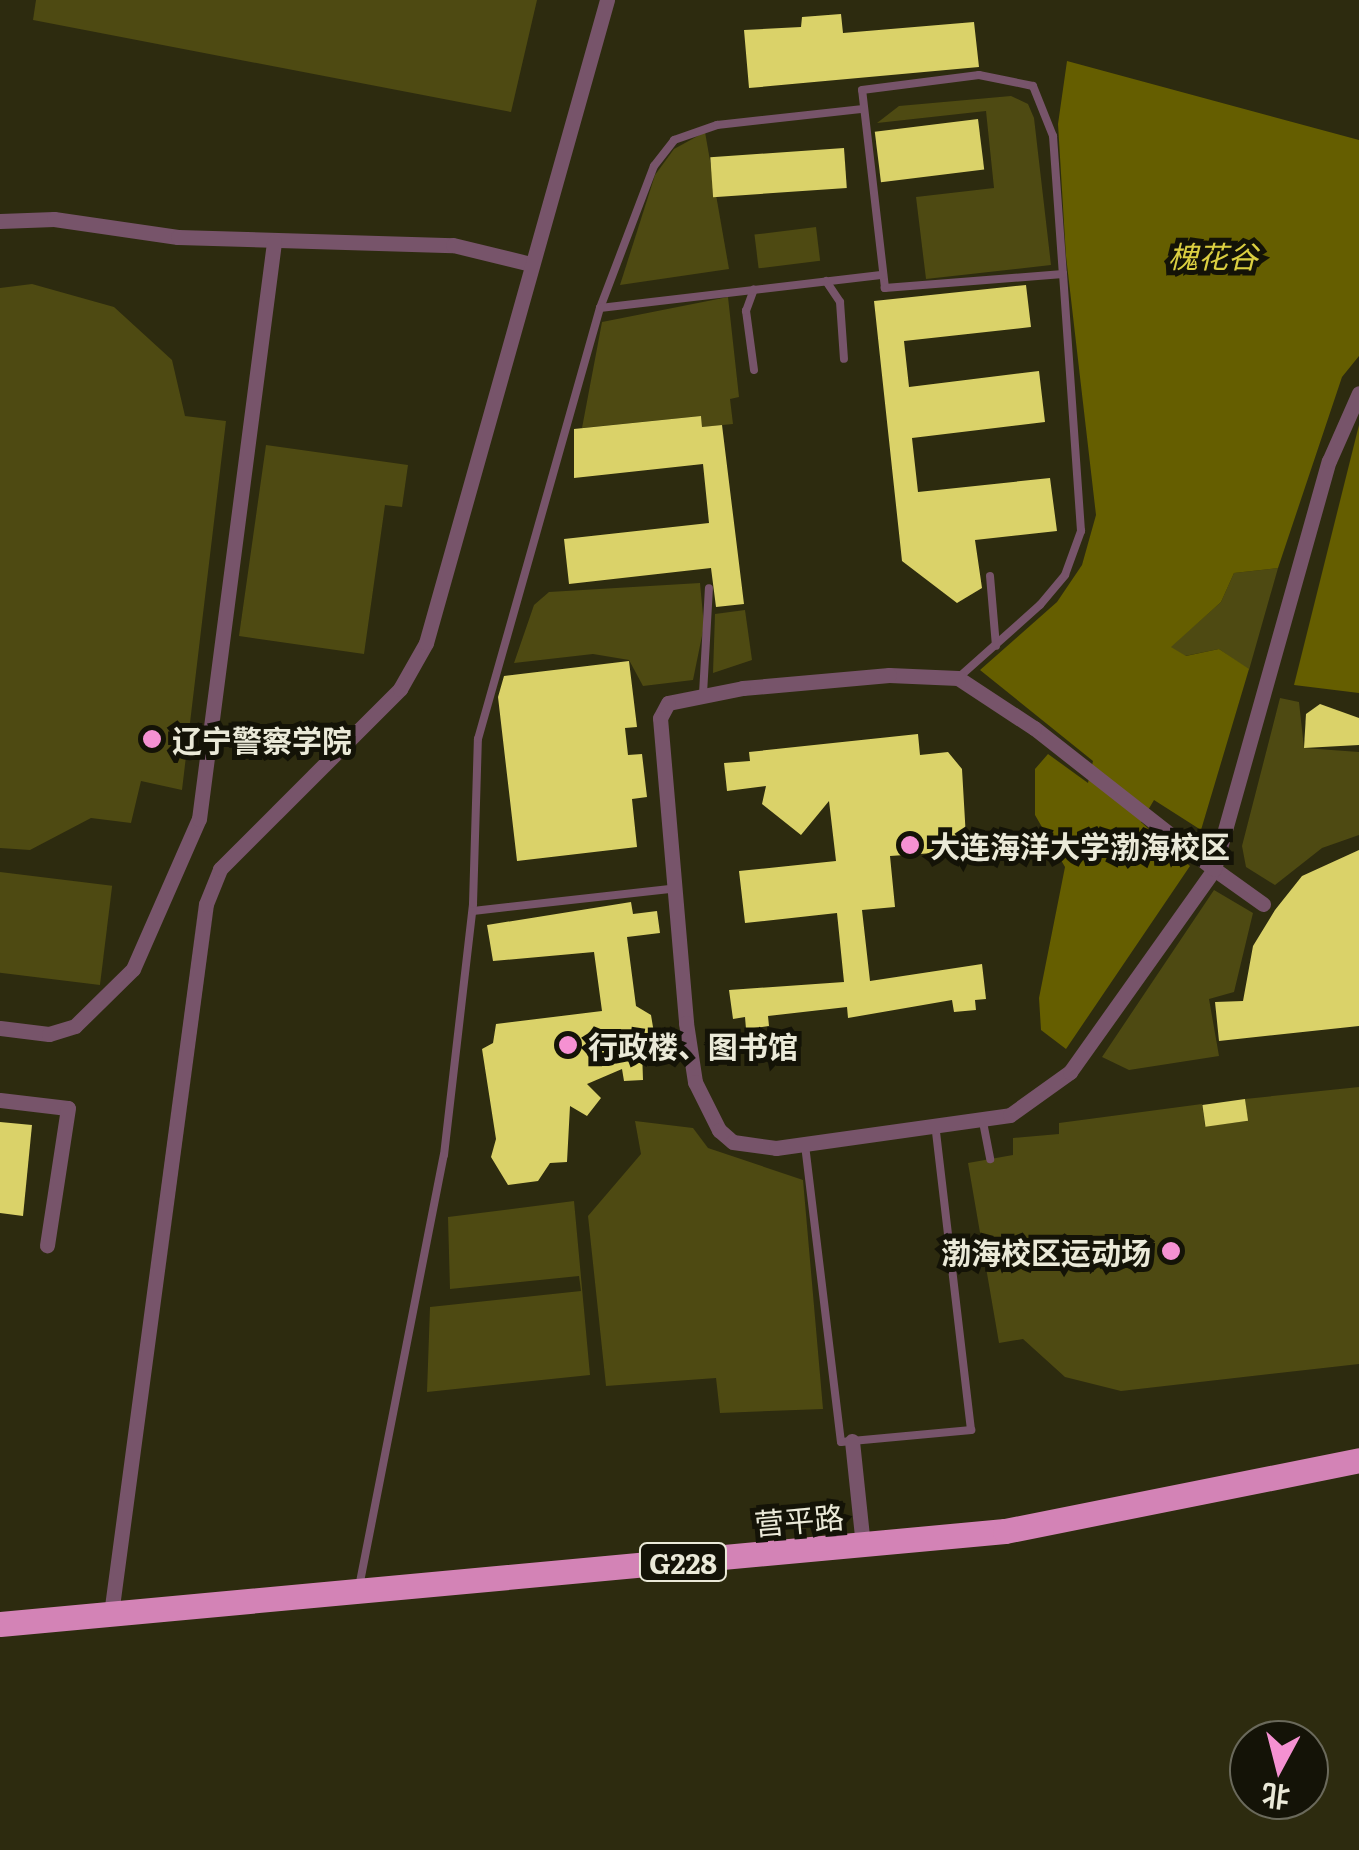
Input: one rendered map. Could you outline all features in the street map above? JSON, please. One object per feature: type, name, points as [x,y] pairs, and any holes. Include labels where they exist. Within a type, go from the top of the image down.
[{"type":"highway","name":"营平路","points":[[0,1624],[863,1546],[1067,1523],[1359,1460]]},
{"type":"street","points":[[111,1614],[206,904],[229,859],[400,690],[426,643],[607,0]]},
{"type":"street","points":[[0,221],[54,218],[274,242],[453,245],[531,264]]},
{"type":"street","points":[[0,1028],[49,1034],[75,1026],[133,969],[199,819],[274,242]]},
{"type":"street","points":[[1263,904],[1214,869],[1084,766],[958,678],[889,674],[703,694],[668,704],[660,718],[670,890],[695,1082],[708,1116],[733,1142],[805,1146],[936,1130],[983,1122],[1040,1099],[1070,1072],[1214,869],[1324,478],[1359,393]]},
{"type":"street","points":[[0,1100],[68,1108],[47,1245]]},
{"type":"street","points":[[852,1441],[863,1546]]},
{"type":"lane","points":[[958,678],[996,646],[1065,574],[1082,531],[1053,136],[1033,86],[979,75],[862,90],[885,288],[1063,274]]},
{"type":"lane","points":[[358,1592],[444,1155],[472,911],[473,766],[492,674],[600,308],[654,166],[674,140],[717,125],[863,109]]},
{"type":"lane","points":[[600,308],[882,275]]},
{"type":"lane","points":[[826,281],[840,302],[844,358]]},
{"type":"lane","points":[[754,289],[746,311],[754,370]]},
{"type":"lane","points":[[990,576],[996,646]]},
{"type":"lane","points":[[703,694],[709,588]]},
{"type":"lane","points":[[472,911],[670,890]]},
{"type":"lane","points":[[983,1122],[990,1158]]},
{"type":"lane","points":[[805,1146],[840,1442],[970,1430],[936,1130]]},
{"type":"shaded area","points":[[36,0],[537,0],[511,112],[33,20]]},
{"type":"shaded area","points":[[1011,96],[1028,104],[1034,118],[1051,265],[926,279],[916,197],[994,188],[986,111],[877,123],[899,106]]},
{"type":"shaded area","points":[[705,132],[729,269],[620,285],[655,175],[674,149]]},
{"type":"shaded area","points":[[816,227],[820,261],[759,268],[754,235]]},
{"type":"shaded area","points":[[32,284],[114,307],[172,360],[185,416],[226,421],[182,790],[141,781],[131,823],[91,818],[30,850],[0,848],[0,288]]},
{"type":"shaded area","points":[[728,297],[739,397],[730,399],[733,424],[702,427],[701,416],[582,428],[602,322]]},
{"type":"shaded area","points":[[266,445],[408,465],[402,507],[385,505],[364,654],[239,636]]},
{"type":"shaded area","points":[[1278,568],[1249,670],[1219,649],[1185,656],[1170,647],[1221,602],[1234,573]]},
{"type":"shaded area","points":[[700,583],[704,626],[693,680],[643,686],[629,660],[593,654],[514,663],[534,605],[549,592]]},
{"type":"shaded area","points":[[745,610],[752,660],[713,673],[715,614]]},
{"type":"shaded area","points":[[1280,698],[1299,702],[1304,748],[1359,752],[1359,835],[1322,848],[1275,885],[1246,867],[1242,846]]},
{"type":"shaded area","points":[[0,872],[112,886],[100,985],[0,973]]},
{"type":"shaded area","points":[[1214,890],[1253,913],[1234,992],[1209,999],[1219,1056],[1129,1070],[1102,1057]]},
{"type":"shaded area","name":"渤海校区运动场","points":[[1359,1087],[1359,1364],[1121,1391],[1065,1377],[1023,1339],[999,1343],[968,1163],[1013,1155],[1013,1138],[1059,1134],[1059,1123],[1202,1104],[1205,1126],[1247,1121],[1245,1099]]},
{"type":"shaded area","points":[[635,1121],[693,1128],[708,1148],[803,1180],[823,1409],[720,1413],[716,1378],[606,1386],[588,1216],[641,1154]]},
{"type":"shaded area","points":[[574,1201],[590,1375],[427,1392],[430,1307],[581,1291],[579,1276],[450,1289],[448,1217]]},
{"type":"green space","name":"槐花谷","points":[[1067,61],[1359,140],[1359,356],[1342,377],[1278,568],[1234,573],[1221,602],[1171,647],[1186,656],[1219,649],[1249,669],[1201,830],[1154,800],[1141,822],[1190,866],[1066,1049],[1041,1030],[1039,998],[1065,867],[1035,815],[1035,769],[1048,754],[1088,783],[1093,761],[980,670],[1057,602],[1082,565],[1096,515],[1066,256],[1058,124]]},
{"type":"green space","points":[[1359,425],[1359,693],[1294,685]]},
{"type":"building","points":[[841,14],[843,33],[974,22],[979,67],[749,88],[744,30],[801,27],[802,17]]},
{"type":"building","points":[[978,119],[984,170],[881,182],[875,132]]},
{"type":"building","points":[[844,148],[847,188],[713,197],[710,157]]},
{"type":"building","points":[[1026,285],[1031,327],[904,341],[909,387],[1039,371],[1045,422],[912,438],[918,492],[1050,478],[1057,531],[975,540],[982,588],[957,603],[902,561],[874,301]]},
{"type":"building","points":[[701,416],[702,427],[722,425],[744,604],[716,607],[711,568],[569,584],[564,539],[709,523],[703,464],[574,478],[574,429]]},
{"type":"building","points":[[629,661],[637,727],[625,728],[628,755],[642,754],[647,797],[632,799],[637,847],[517,861],[498,697],[504,676]]},
{"type":"building","points":[[1320,704],[1359,718],[1359,745],[1304,748],[1306,714]]},
{"type":"building","points":[[918,734],[920,755],[948,752],[962,769],[966,838],[963,851],[890,856],[895,907],[862,910],[870,981],[982,964],[986,999],[975,1000],[976,1010],[954,1012],[952,1000],[848,1018],[847,1007],[768,1016],[769,1026],[746,1029],[745,1017],[733,1019],[729,990],[844,982],[837,913],[745,923],[739,871],[836,861],[829,801],[801,835],[762,804],[766,786],[727,791],[724,763],[750,761],[749,752]]},
{"type":"building","points":[[1359,850],[1359,1026],[1219,1041],[1215,1002],[1243,1001],[1253,946],[1275,910],[1302,876]]},
{"type":"building","name":"行政楼、图书馆","points":[[631,902],[633,914],[657,911],[660,933],[627,937],[636,1006],[651,1015],[655,1039],[642,1050],[643,1080],[624,1081],[622,1069],[587,1084],[601,1098],[587,1116],[570,1106],[567,1162],[550,1163],[538,1181],[508,1185],[491,1157],[496,1139],[482,1049],[493,1043],[496,1024],[602,1011],[594,952],[493,961],[487,925]]},
{"type":"building","points":[[1245,1099],[1248,1121],[1205,1127],[1202,1105]]},
{"type":"building","points":[[0,1122],[32,1125],[23,1216],[0,1213]]},
{"type":"place","name":"辽宁警察学院","points":[[152,739]]},
{"type":"place","name":"大连海洋大学渤海校区","points":[[910,845]]},
{"type":"place","name":"行政楼、图书馆","points":[[568,1045]]},
{"type":"place","name":"渤海校区运动场","points":[[1171,1251]]}]
